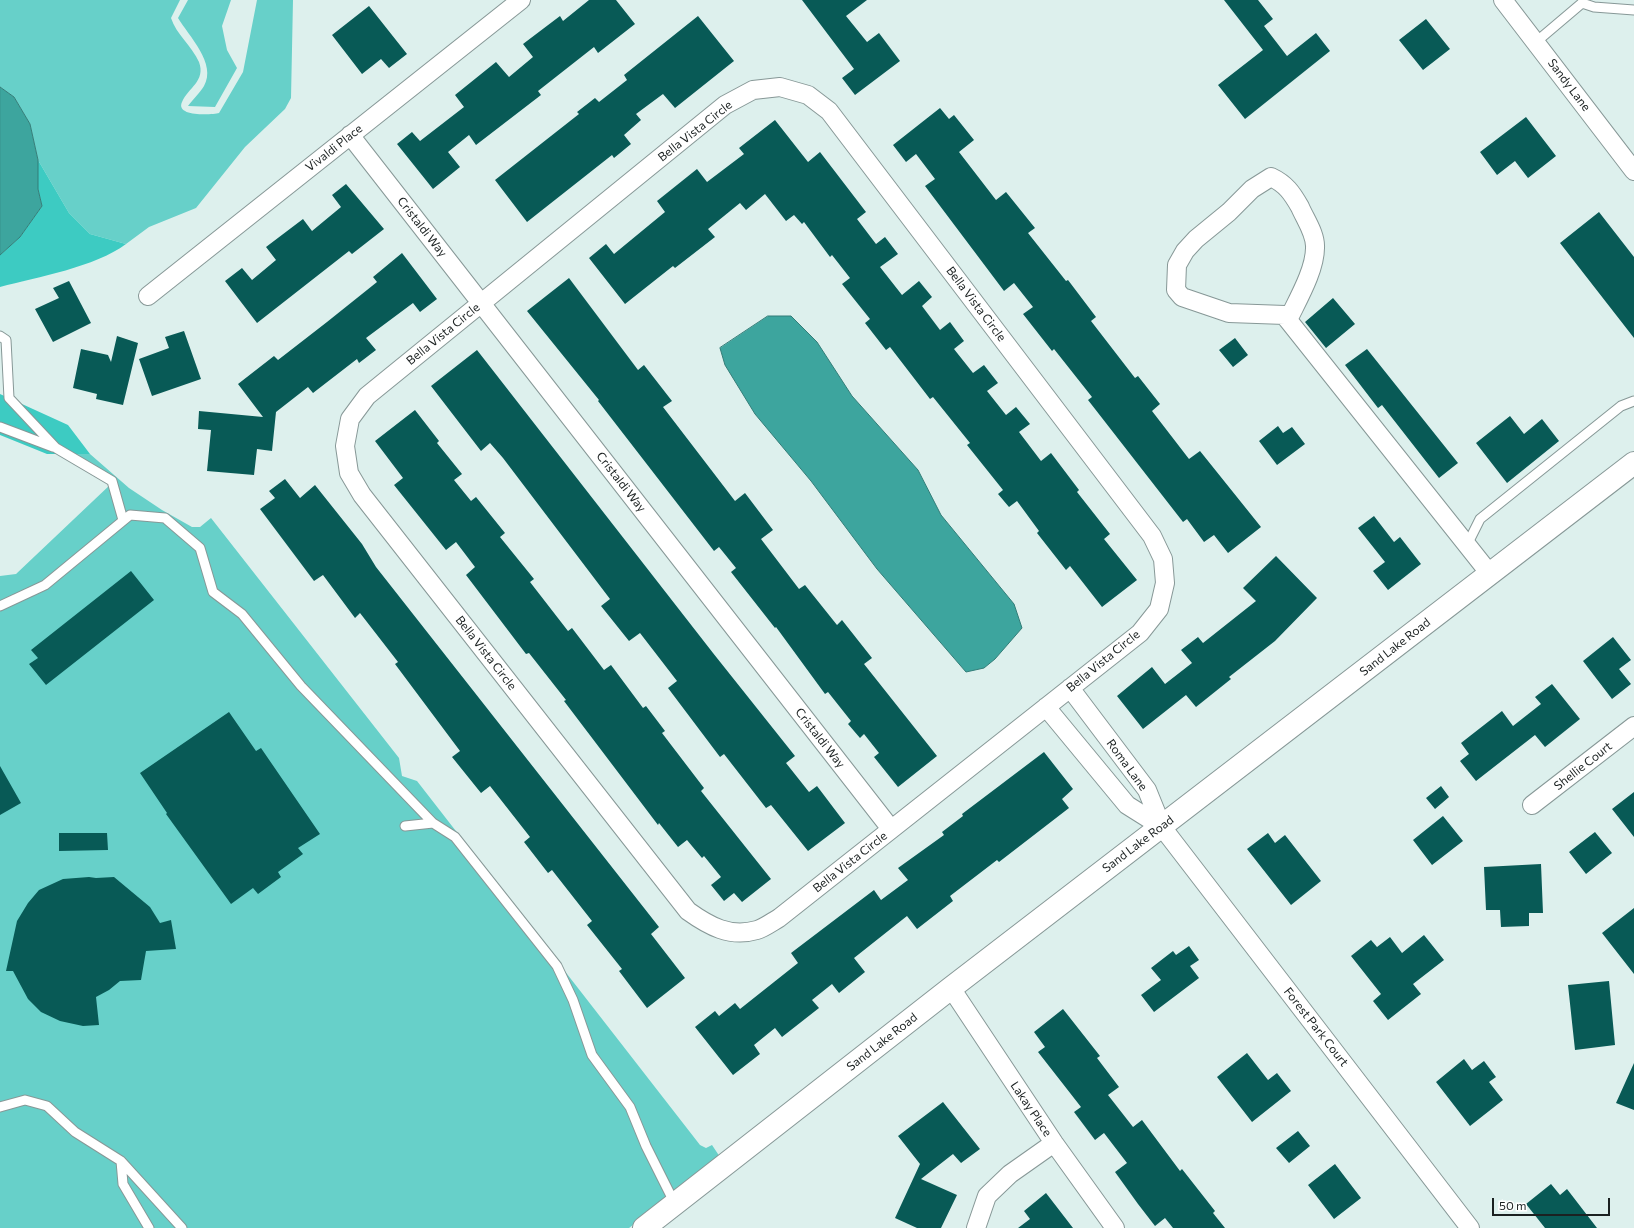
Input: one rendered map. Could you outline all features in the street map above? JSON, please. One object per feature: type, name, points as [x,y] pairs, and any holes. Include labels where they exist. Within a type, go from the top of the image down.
[{"type":"street","name":"Vivaldi Place","points":[[148,296],[521,0]]},
{"type":"street","name":"Sandy Lane","points":[[1503,0],[1634,171]]},
{"type":"street","name":"Bella Vista Circle","points":[[780,87],[808,95],[829,111],[1152,536],[1163,559],[1165,583],[1159,609],[1140,633],[1070,688],[779,918],[757,930],[731,933],[708,926],[688,911],[372,507],[349,473],[345,446],[350,419],[367,396],[725,105],[753,90],[780,87]]},
{"type":"street","name":"Cristaldi Way","points":[[350,136],[891,829]]},
{"type":"street","points":[[1288,320],[1310,273],[1316,247],[1310,227],[1295,199],[1283,183],[1271,177],[1252,189],[1229,212],[1196,239],[1185,251],[1177,265],[1176,290],[1182,297],[1229,313],[1285,315],[1288,320],[1490,574]]},
{"type":"street","name":"Sand Lake Road","points":[[644,1228],[951,988],[1634,463]]},
{"type":"street","name":"Roma Lane","points":[[1070,688],[1147,790],[1162,827]]},
{"type":"street","name":"Roma Lane","points":[[1046,707],[1127,806],[1162,827]]},
{"type":"street","name":"Shellie Court","points":[[1532,805],[1634,726]]},
{"type":"street","points":[[1089,760],[1111,743]]},
{"type":"street","name":"Forest Park Court","points":[[1162,827],[1470,1228]]},
{"type":"street","name":"Lakay Place","points":[[951,988],[1054,1143],[1115,1228]]},
{"type":"street","points":[[976,1228],[987,1196],[1010,1174],[1054,1143]]},
{"type":"lane","points":[[1536,42],[1582,1],[1594,7],[1634,10]]},
{"type":"lane","points":[[0,336],[6,340],[9,398],[56,448]]},
{"type":"lane","points":[[1467,545],[1480,519],[1621,406],[1634,401]]},
{"type":"lane","points":[[0,427],[56,448],[112,481],[123,520]]},
{"type":"lane","points":[[0,606],[45,585],[130,515],[165,518],[200,548],[214,592],[242,614],[301,686],[433,823],[455,837],[557,966],[573,1000],[592,1055],[630,1107],[646,1146],[674,1204]]},
{"type":"lane","points":[[405,826],[433,823]]},
{"type":"lane","points":[[0,1107],[24,1100],[47,1106],[75,1132],[121,1161],[182,1228]]},
{"type":"lane","points":[[121,1161],[123,1184],[149,1228]]},
{"type":"shaded area","points":[[0,0],[180,0],[171,18],[176,29],[196,56],[201,69],[198,79],[185,97],[181,107],[189,113],[209,114],[219,113],[243,72],[257,0],[293,0],[291,98],[285,109],[245,147],[196,208],[149,227],[126,244],[90,234],[69,213],[38,160],[30,124],[14,97],[0,87]]},
{"type":"shaded area","points":[[188,0],[231,0],[222,26],[227,50],[237,68],[215,107],[188,106],[204,86],[207,78],[207,69],[200,50],[178,18]]},
{"type":"shaded area","points":[[0,87],[14,97],[30,124],[38,160],[38,189],[42,206],[20,237],[0,255]]},
{"type":"shaded area","points":[[38,160],[69,213],[90,234],[126,244],[99,259],[83,265],[0,287],[0,255],[20,237],[42,206],[38,189]]},
{"type":"shaded area","points":[[768,316],[791,316],[817,342],[852,396],[918,470],[941,515],[1014,604],[1022,628],[995,659],[984,668],[966,672],[877,569],[811,481],[755,414],[725,365],[720,348]]},
{"type":"shaded area","points":[[0,394],[68,425],[90,454],[47,454],[0,435]]},
{"type":"shaded area","points":[[62,454],[90,454],[129,488],[162,510],[192,527],[200,527],[211,518],[399,758],[402,776],[417,781],[700,1145],[706,1148],[712,1145],[720,1157],[629,1228],[0,1228],[0,576],[16,574],[112,483]]},
{"type":"building","points":[[589,0],[616,0],[635,24],[598,53],[594,47],[538,91],[541,95],[476,145],[469,135],[448,152],[460,167],[433,189],[397,144],[412,132],[420,141],[464,107],[455,95],[496,62],[509,77],[533,57],[523,44],[560,16],[563,21]]},
{"type":"building","points":[[802,0],[867,0],[846,16],[867,42],[879,33],[900,61],[855,95],[842,78],[854,69]]},
{"type":"building","points":[[1224,0],[1258,0],[1273,19],[1264,26],[1287,56],[1316,33],[1330,51],[1245,119],[1218,85],[1263,50]]},
{"type":"building","points":[[369,6],[407,54],[389,68],[381,59],[362,74],[332,35]]},
{"type":"building","points":[[698,16],[734,61],[675,108],[663,94],[636,114],[641,120],[624,135],[631,144],[614,158],[612,155],[527,222],[495,180],[579,114],[577,112],[595,98],[599,102],[627,80],[624,75]]},
{"type":"building","points":[[1426,19],[1450,49],[1423,70],[1399,40]]},
{"type":"building","points":[[940,108],[949,119],[954,115],[974,140],[959,152],[996,200],[1006,192],[1035,228],[1028,233],[1066,281],[1068,280],[1096,317],[1091,321],[1135,378],[1138,376],[1160,404],[1152,411],[1189,459],[1200,451],[1261,527],[1228,553],[1214,535],[1204,542],[1187,519],[1183,522],[1088,400],[1092,397],[1054,349],[1052,351],[1023,314],[1033,307],[1014,283],[1004,291],[925,186],[935,179],[916,154],[906,162],[893,145]]},
{"type":"building","points":[[1526,117],[1556,156],[1528,178],[1515,161],[1497,175],[1480,152]]},
{"type":"building","points":[[775,120],[808,162],[820,152],[866,212],[857,219],[876,244],[885,237],[898,254],[880,267],[902,295],[919,281],[932,297],[922,306],[940,330],[950,322],[964,341],[954,349],[973,373],[984,365],[998,383],[987,391],[1006,415],[1016,407],[1030,424],[1019,432],[1041,461],[1051,453],[1079,490],[1077,492],[1110,534],[1104,539],[1137,580],[1102,607],[1070,566],[1066,570],[1037,533],[1039,531],[1017,501],[1009,507],[998,494],[1003,490],[967,445],[970,443],[933,397],[930,399],[890,347],[886,350],[865,323],[870,319],[842,284],[850,278],[832,255],[830,257],[804,222],[802,224],[794,215],[786,221],[765,194],[746,210],[740,203],[708,229],[715,237],[675,268],[673,266],[625,304],[589,258],[606,244],[614,254],[665,212],[657,201],[697,169],[707,182],[744,154],[739,148]]},
{"type":"building","points":[[346,184],[384,229],[352,254],[349,251],[257,323],[225,281],[242,268],[252,280],[276,260],[266,247],[303,219],[312,231],[341,207],[332,195]]},
{"type":"building","points":[[1599,212],[1634,257],[1634,338],[1560,243]]},
{"type":"building","points":[[402,253],[437,299],[420,312],[413,303],[366,338],[376,350],[359,363],[357,359],[313,393],[308,387],[276,412],[272,451],[257,449],[254,475],[207,471],[211,430],[198,429],[199,411],[263,417],[238,384],[274,356],[278,360],[327,322],[377,282],[373,277]]},
{"type":"building","points":[[569,278],[638,370],[644,365],[672,401],[663,407],[735,501],[745,493],[773,530],[761,539],[799,589],[805,585],[837,625],[842,620],[872,658],[864,664],[937,756],[898,787],[874,757],[879,753],[864,734],[860,738],[848,724],[851,721],[828,692],[825,694],[776,627],[775,628],[731,572],[736,568],[719,547],[714,551],[598,401],[599,400],[527,311]]},
{"type":"building","points":[[69,281],[91,323],[53,342],[35,309],[59,298],[53,288]]},
{"type":"building","points":[[1333,298],[1355,324],[1326,348],[1305,322]]},
{"type":"building","points":[[184,331],[201,379],[152,396],[139,359],[169,348],[165,337]]},
{"type":"building","points":[[117,336],[138,343],[123,405],[96,399],[97,394],[73,388],[81,349],[108,355],[111,362]]},
{"type":"building","points":[[1235,338],[1248,355],[1233,367],[1219,350]]},
{"type":"building","points":[[1367,349],[1458,463],[1439,478],[1382,405],[1378,408],[1345,365]]},
{"type":"building","points":[[477,350],[795,756],[786,763],[809,792],[817,786],[845,823],[808,851],[771,805],[766,808],[724,754],[720,757],[668,688],[677,681],[640,633],[629,641],[601,606],[610,599],[503,458],[490,443],[481,451],[431,386]]},
{"type":"building","points":[[415,410],[439,441],[437,443],[462,474],[454,480],[471,501],[476,497],[505,533],[500,537],[534,579],[530,582],[568,631],[572,628],[604,670],[611,665],[643,708],[646,706],[665,731],[662,733],[704,788],[701,791],[771,879],[742,902],[734,893],[724,901],[711,885],[721,877],[704,856],[702,858],[687,840],[678,847],[659,823],[658,825],[564,701],[566,700],[529,653],[526,654],[466,575],[475,567],[456,542],[446,550],[394,485],[403,478],[375,441]]},
{"type":"building","points":[[1510,416],[1524,434],[1542,419],[1559,441],[1507,483],[1476,443]]},
{"type":"building","points":[[1278,426],[1283,433],[1292,427],[1305,444],[1277,465],[1259,441]]},
{"type":"building","points":[[285,479],[300,498],[315,485],[362,544],[376,567],[659,927],[651,934],[685,978],[647,1008],[619,971],[622,969],[587,925],[592,921],[552,870],[548,873],[524,842],[530,837],[490,786],[481,793],[452,757],[460,751],[395,664],[398,662],[360,613],[355,618],[323,575],[314,581],[260,509],[275,498],[269,491]]},
{"type":"building","points":[[1374,516],[1394,542],[1400,537],[1421,564],[1388,590],[1373,571],[1385,562],[1358,528]]},
{"type":"building","points":[[1276,556],[1317,598],[1275,641],[1229,677],[1231,679],[1196,707],[1186,695],[1143,729],[1117,696],[1152,667],[1165,684],[1192,663],[1181,650],[1198,637],[1203,643],[1256,601],[1243,588]]},
{"type":"building","points":[[131,571],[154,600],[46,685],[29,664],[38,658],[31,650]]},
{"type":"building","points":[[1613,637],[1631,660],[1619,669],[1631,684],[1612,699],[1583,661]]},
{"type":"building","points":[[1552,684],[1580,719],[1545,747],[1535,735],[1476,781],[1460,761],[1469,754],[1461,743],[1502,711],[1513,726],[1541,704],[1535,697]]},
{"type":"building","points":[[229,712],[256,751],[261,748],[320,834],[298,848],[303,854],[278,872],[281,877],[258,894],[253,888],[231,904],[166,814],[167,813],[140,773]]},
{"type":"building","points":[[1044,752],[1073,789],[1062,799],[1069,808],[999,862],[997,860],[950,896],[953,901],[917,929],[907,916],[854,958],[865,972],[839,993],[832,984],[812,1000],[819,1008],[782,1037],[775,1028],[754,1045],[760,1054],[733,1075],[695,1027],[715,1011],[719,1016],[735,1003],[740,1009],[798,963],[791,953],[874,890],[881,900],[908,880],[898,868],[944,835],[942,832],[963,816],[962,814]]},
{"type":"building","points":[[0,766],[21,803],[0,815]]},
{"type":"building","points":[[1441,786],[1449,797],[1435,809],[1426,798]]},
{"type":"building","points":[[1634,792],[1634,837],[1612,809]]},
{"type":"building","points":[[1443,816],[1463,841],[1432,865],[1413,840]]},
{"type":"building","points":[[1595,832],[1612,853],[1586,874],[1569,852]]},
{"type":"building","points":[[59,833],[107,833],[108,850],[59,851]]},
{"type":"building","points":[[1268,833],[1275,843],[1285,835],[1321,881],[1291,905],[1247,849]]},
{"type":"building","points":[[1541,864],[1543,913],[1529,913],[1529,926],[1501,927],[1500,910],[1486,910],[1484,867]]},
{"type":"building","points":[[114,877],[150,907],[160,923],[171,920],[176,949],[146,951],[141,980],[120,981],[109,990],[96,997],[99,1025],[83,1026],[60,1021],[41,1012],[28,999],[13,971],[6,971],[17,921],[28,903],[39,890],[63,879]]},
{"type":"building","points":[[1634,908],[1634,974],[1602,933]]},
{"type":"building","points":[[1424,935],[1444,960],[1413,984],[1421,994],[1388,1020],[1373,1001],[1381,994],[1351,956],[1371,940],[1377,947],[1390,937],[1402,953]]},
{"type":"building","points":[[1189,946],[1199,960],[1190,966],[1199,978],[1154,1012],[1141,995],[1161,980],[1151,968],[1173,951],[1176,955]]},
{"type":"building","points":[[1609,981],[1615,1045],[1575,1050],[1568,985]]},
{"type":"building","points":[[1063,1009],[1100,1056],[1097,1058],[1119,1087],[1108,1095],[1133,1127],[1142,1120],[1180,1171],[1182,1169],[1215,1211],[1213,1213],[1225,1228],[1173,1228],[1165,1218],[1155,1226],[1138,1204],[1115,1172],[1127,1163],[1104,1133],[1095,1140],[1074,1112],[1081,1107],[1038,1052],[1045,1047],[1034,1032]]},
{"type":"building","points":[[1247,1053],[1268,1080],[1277,1073],[1291,1091],[1252,1122],[1217,1077]]},
{"type":"building","points":[[1464,1059],[1472,1070],[1484,1061],[1496,1077],[1489,1082],[1503,1100],[1470,1126],[1436,1082]]},
{"type":"building","points":[[1634,1063],[1634,1110],[1616,1103]]},
{"type":"building","points":[[943,1102],[980,1149],[961,1163],[953,1154],[921,1179],[957,1195],[941,1228],[917,1228],[895,1218],[920,1164],[898,1136]]},
{"type":"building","points":[[1298,1131],[1310,1146],[1289,1163],[1276,1148]]},
{"type":"building","points":[[1335,1164],[1361,1198],[1334,1219],[1308,1185]]},
{"type":"building","points":[[1551,1184],[1560,1195],[1567,1189],[1597,1228],[1545,1228],[1526,1204]]},
{"type":"building","points":[[1046,1193],[1073,1228],[1018,1228],[1030,1219],[1024,1211]]}]
